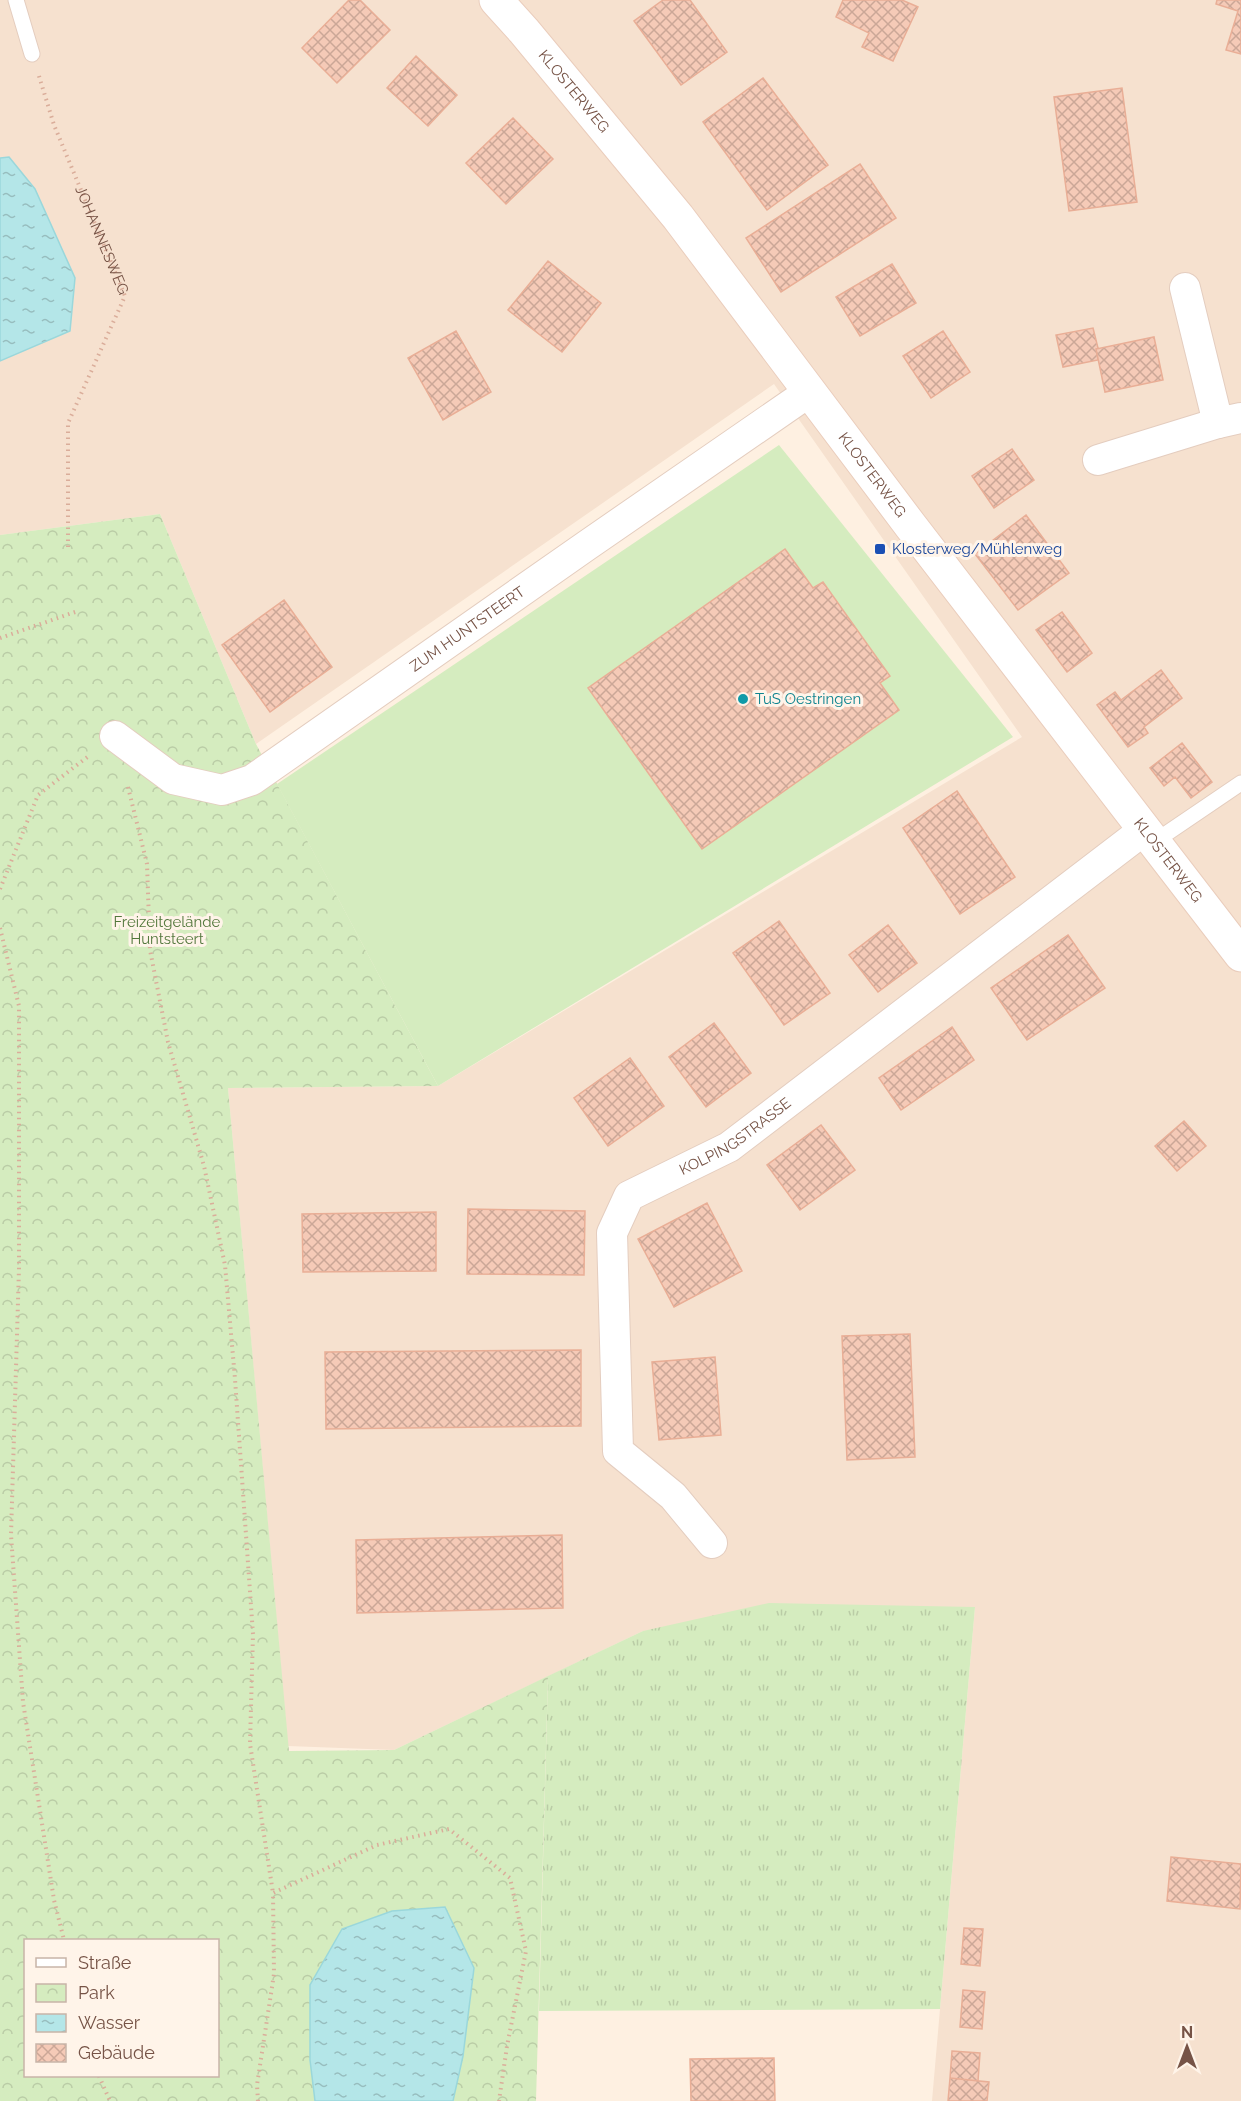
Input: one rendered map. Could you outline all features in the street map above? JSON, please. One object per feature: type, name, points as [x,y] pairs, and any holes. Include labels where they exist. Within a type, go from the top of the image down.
[{"type":"street","name":"KLOSTERWEG","points":[[496,0],[678,217],[809,392],[1241,955]]},
{"type":"street","points":[[1098,460],[1229,420],[1185,288]]},
{"type":"street","name":"ZUM HUNTSTEERT","points":[[115,736],[173,779],[222,790],[252,780],[809,392]]},
{"type":"street","name":"KOLPINGSTRASSE","points":[[712,1543],[673,1496],[618,1451],[612,1233],[629,1196],[729,1147],[1149,836]]},
{"type":"lane","points":[[16,0],[32,54]]},
{"type":"lane","points":[[1149,836],[1241,783]]},
{"type":"path","name":"JOHANNESWEG","points":[[32,54],[54,125],[125,296],[68,423],[68,551]]},
{"type":"path","points":[[0,638],[78,611]]},
{"type":"path","points":[[0,889],[38,795],[115,736],[147,864],[150,950],[168,1041],[204,1166],[225,1265],[241,1448],[253,1634],[250,1744],[273,1893],[274,1974],[257,2085],[258,2101]]},
{"type":"path","points":[[0,928],[19,1006],[19,1268],[11,1535],[23,1702],[54,1900],[64,1939]]},
{"type":"path","points":[[273,1893],[377,1845],[449,1829],[510,1878],[526,1951],[507,2046],[499,2101]]},
{"type":"path","points":[[99,2077],[110,2101]]},
{"type":"shaded area","points":[[0,0],[1241,0],[1241,2101],[932,2101],[975,1607],[643,1631],[394,1750],[288,1746],[228,1088],[438,1086],[1022,737],[774,384],[256,744],[160,514],[0,535]]},
{"type":"green space","points":[[779,445],[1013,737],[438,1086],[277,784]]},
{"type":"green space","name":"Freizeitgelände Huntsteert","points":[[160,514],[256,744],[438,1086],[228,1088],[289,1751],[394,1750],[548,1676],[536,2101],[0,2101],[0,535]]},
{"type":"green space","points":[[769,1603],[975,1607],[940,2009],[539,2011],[548,1676],[643,1631]]},
{"type":"water","points":[[9,157],[35,189],[75,278],[70,331],[0,361],[0,158]]},
{"type":"water","points":[[445,1907],[474,1968],[463,2056],[453,2101],[315,2101],[310,2060],[310,1985],[342,1929],[392,1911]]},
{"type":"building","points":[[349,0],[360,0],[390,30],[337,83],[302,48]]},
{"type":"building","points":[[663,0],[690,0],[727,52],[681,85],[634,21]]},
{"type":"building","points":[[843,0],[902,0],[918,7],[893,61],[862,47],[869,33],[836,17]]},
{"type":"building","points":[[1217,0],[1241,0],[1241,54],[1226,50],[1238,11],[1216,4]]},
{"type":"building","points":[[416,56],[457,95],[428,126],[387,88]]},
{"type":"building","points":[[763,78],[828,165],[767,210],[703,122]]},
{"type":"building","points":[[1122,88],[1137,202],[1069,211],[1054,97]]},
{"type":"building","points":[[513,118],[553,159],[506,204],[466,163]]},
{"type":"building","points":[[860,164],[896,218],[781,292],[746,238]]},
{"type":"building","points":[[548,261],[601,303],[562,352],[508,310]]},
{"type":"building","points":[[892,264],[916,303],[860,336],[836,297]]},
{"type":"building","points":[[1093,328],[1098,348],[1096,349],[1098,360],[1063,367],[1056,335]]},
{"type":"building","points":[[456,331],[491,392],[443,420],[408,358]]},
{"type":"building","points":[[943,331],[970,372],[931,398],[903,356]]},
{"type":"building","points":[[1154,337],[1163,380],[1105,392],[1096,349]]},
{"type":"building","points":[[1012,449],[1034,480],[994,508],[972,476]]},
{"type":"building","points":[[1026,515],[1069,573],[1018,610],[975,554]]},
{"type":"building","name":"TuS Oestringen","points":[[785,549],[813,588],[823,582],[890,676],[880,683],[899,710],[702,849],[588,688]]},
{"type":"building","points":[[284,600],[332,667],[270,712],[222,645]]},
{"type":"building","points":[[1062,612],[1092,653],[1067,672],[1036,630]]},
{"type":"building","points":[[1161,670],[1182,698],[1144,727],[1148,733],[1128,747],[1097,705],[1115,692],[1121,700]]},
{"type":"building","points":[[1182,743],[1212,782],[1191,798],[1175,777],[1164,786],[1150,768]]},
{"type":"building","points":[[957,791],[1015,877],[960,914],[903,828]]},
{"type":"building","points":[[779,921],[830,993],[784,1025],[733,953]]},
{"type":"building","points":[[888,925],[917,963],[878,992],[849,955]]},
{"type":"building","points":[[1068,935],[1105,988],[1027,1040],[991,988]]},
{"type":"building","points":[[714,1023],[751,1073],[706,1107],[669,1057]]},
{"type":"building","points":[[952,1027],[974,1060],[901,1110],[879,1078]]},
{"type":"building","points":[[630,1058],[664,1106],[608,1146],[574,1098]]},
{"type":"building","points":[[1184,1121],[1206,1146],[1177,1171],[1155,1146]]},
{"type":"building","points":[[821,1125],[855,1170],[800,1210],[767,1165]]},
{"type":"building","points":[[707,1203],[742,1271],[674,1307],[638,1239]]},
{"type":"building","points":[[468,1209],[585,1211],[584,1275],[467,1274]]},
{"type":"building","points":[[436,1212],[436,1271],[303,1272],[302,1214]]},
{"type":"building","points":[[910,1334],[915,1457],[847,1460],[842,1336]]},
{"type":"building","points":[[581,1350],[581,1426],[326,1429],[325,1352]]},
{"type":"building","points":[[715,1357],[721,1435],[659,1440],[652,1362]]},
{"type":"building","points":[[562,1535],[563,1608],[357,1613],[356,1540]]},
{"type":"building","points":[[1171,1857],[1241,1864],[1240,1909],[1167,1901]]},
{"type":"building","points":[[964,1928],[983,1929],[980,1966],[961,1964]]},
{"type":"building","points":[[963,1990],[985,1992],[982,2029],[960,2027]]},
{"type":"building","points":[[952,2051],[980,2053],[978,2081],[950,2078]]},
{"type":"building","points":[[774,2058],[775,2101],[691,2101],[690,2059]]},
{"type":"building","points":[[950,2078],[989,2082],[987,2101],[948,2101]]},
{"type":"place","name":"Klosterweg/Mühlenweg","points":[[880,549]]},
{"type":"place","name":"TuS Oestringen","points":[[743,699]]}]
